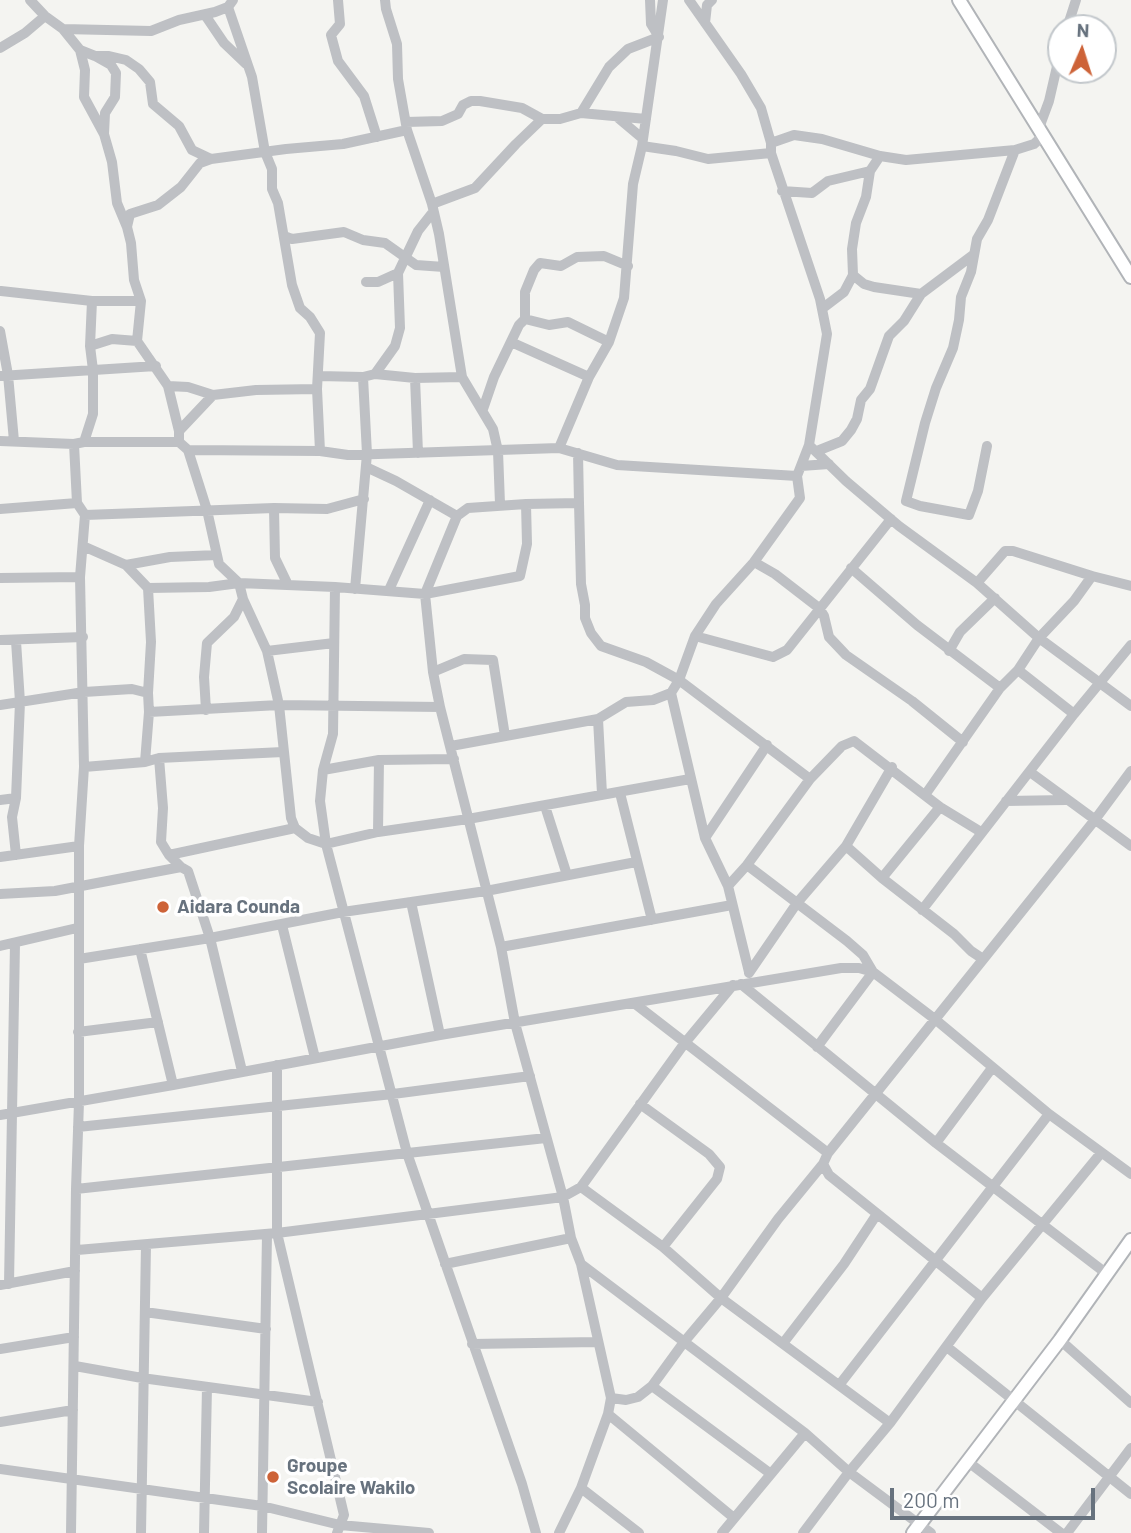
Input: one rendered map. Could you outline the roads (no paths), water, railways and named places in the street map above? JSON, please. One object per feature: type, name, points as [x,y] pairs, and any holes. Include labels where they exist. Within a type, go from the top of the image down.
[{"type":"main road","points":[[959,0],[1131,277]]},
{"type":"main road","points":[[916,1529],[1060,1340],[1131,1240]]},
{"type":"street","points":[[30,0],[45,16],[63,29],[80,50],[85,70],[84,97],[104,134],[112,162],[117,203],[131,243],[134,280],[141,301],[137,341],[168,386],[179,436],[188,450],[207,510],[218,560],[239,583],[243,599],[267,650],[279,705],[290,818],[295,828],[308,838],[326,844],[378,832],[545,806],[690,779]]},
{"type":"street","points":[[338,0],[340,24],[331,36],[338,61],[364,96],[377,137]]},
{"type":"street","points":[[385,0],[397,44],[398,79],[407,126],[439,234],[462,377],[493,429],[498,451],[500,504]]},
{"type":"street","points":[[650,0],[651,24],[659,37]]},
{"type":"street","points":[[559,448],[589,377],[610,342],[624,298],[633,184],[646,119],[663,0]]},
{"type":"street","points":[[452,746],[598,719],[626,702],[653,701],[671,693],[695,636],[716,604],[754,562],[800,498],[799,471],[813,448],[827,334],[823,308],[782,191],[761,108],[741,74],[689,0]]},
{"type":"street","points":[[705,23],[707,5],[712,0]]},
{"type":"street","points":[[63,29],[151,31],[179,20],[205,15],[231,2],[248,65],[265,152],[272,169],[272,189],[278,204],[292,285],[300,308],[310,317],[320,333],[317,389],[320,452]]},
{"type":"street","points":[[205,15],[225,43],[248,65]]},
{"type":"street","points":[[0,48],[25,33],[45,16]]},
{"type":"street","points":[[582,113],[609,67],[628,49],[659,37]]},
{"type":"street","points":[[80,50],[111,65],[116,73],[115,97],[105,113],[104,134]]},
{"type":"street","points":[[95,56],[118,58],[139,69],[150,82],[153,104],[179,126],[192,150],[211,159]]},
{"type":"street","points":[[615,115],[642,142],[708,159],[771,148],[794,135],[822,139],[880,156],[906,160],[1015,150],[1034,144],[1042,132],[1053,84]]},
{"type":"street","points":[[127,228],[130,214],[158,205],[181,187],[200,163],[211,159],[343,144],[377,137],[407,126],[442,121],[458,114],[463,105],[471,101],[522,108],[542,119],[560,119],[582,113],[646,119]]},
{"type":"street","points":[[375,374],[395,346],[400,328],[398,274],[404,257],[433,208],[475,188],[542,119]]},
{"type":"street","points":[[986,446],[978,491],[969,515],[906,501],[936,388],[953,348],[961,297],[971,272],[977,240],[988,220],[1015,150]]},
{"type":"street","points":[[823,308],[844,292],[853,275],[852,249],[856,223],[866,197],[870,171],[880,156]]},
{"type":"street","points":[[782,191],[812,193],[828,181],[870,171]]},
{"type":"street","points":[[284,236],[292,239],[344,232],[363,240],[385,243],[416,265],[444,267]]},
{"type":"street","points":[[813,448],[842,441],[857,419],[861,400],[870,389],[889,336],[905,321],[921,293],[973,255]]},
{"type":"street","points":[[483,409],[510,342],[525,318],[525,292],[534,270],[540,263],[561,266],[577,257],[604,256],[628,266]]},
{"type":"street","points":[[366,282],[378,282],[398,274]]},
{"type":"street","points":[[853,275],[864,284],[874,287],[921,293]]},
{"type":"street","points":[[1,291],[92,301],[141,301]]},
{"type":"street","points":[[71,1533],[79,1102],[79,846],[85,767],[80,578],[85,515],[77,503],[79,443],[93,414],[90,346],[92,301]]},
{"type":"street","points":[[525,318],[550,325],[568,322],[610,342]]},
{"type":"street","points":[[0,331],[14,442]]},
{"type":"street","points":[[90,346],[113,339],[137,341]]},
{"type":"street","points":[[510,342],[589,377]]},
{"type":"street","points":[[4,375],[156,366]]},
{"type":"street","points":[[319,376],[363,377],[375,374],[415,378],[462,377]]},
{"type":"street","points":[[355,589],[368,454],[363,377]]},
{"type":"street","points":[[415,378],[418,453]]},
{"type":"street","points":[[168,386],[188,387],[213,395],[256,390],[317,389]]},
{"type":"street","points":[[0,441],[79,443],[179,436],[213,395]]},
{"type":"street","points":[[188,450],[368,454],[559,448],[617,466],[799,471],[829,464]]},
{"type":"street","points":[[813,448],[891,519],[977,583],[1039,638],[1131,706]]},
{"type":"street","points":[[578,453],[581,584],[585,618],[591,634],[601,646],[646,662],[678,680],[810,779]]},
{"type":"street","points":[[366,467],[457,516]]},
{"type":"street","points":[[85,515],[274,508],[327,509],[364,499]]},
{"type":"street","points":[[389,590],[430,500]]},
{"type":"street","points":[[0,509],[77,503]]},
{"type":"street","points":[[559,1533],[581,1488],[608,1414],[611,1398],[581,1264],[571,1238],[515,1023],[501,947],[452,746],[440,708],[433,672],[425,594],[457,516],[468,508],[500,504],[579,503]]},
{"type":"street","points":[[148,588],[209,587],[239,583],[425,594],[520,576],[527,544],[526,504]]},
{"type":"street","points":[[274,508],[275,558],[288,585]]},
{"type":"street","points":[[695,636],[773,657],[787,650],[891,519]]},
{"type":"street","points":[[83,546],[126,565],[148,588],[151,642],[145,762]]},
{"type":"street","points":[[977,583],[1005,551],[1013,551],[1131,586]]},
{"type":"street","points":[[126,565],[170,557],[218,560]]},
{"type":"street","points":[[209,587],[218,560]]},
{"type":"street","points":[[754,562],[775,574],[819,608],[824,616],[829,637],[846,656],[912,701],[963,742]]},
{"type":"street","points":[[850,568],[949,651],[1000,688]]},
{"type":"street","points":[[925,795],[1000,688],[1018,670],[1039,638],[1074,601],[1091,576]]},
{"type":"street","points":[[0,578],[80,578]]},
{"type":"street","points":[[335,587],[333,734],[323,770],[320,801],[326,844],[407,1153],[522,1484],[536,1533]]},
{"type":"street","points":[[949,651],[960,632],[995,598]]},
{"type":"street","points":[[206,709],[204,677],[207,643],[234,617],[243,599]]},
{"type":"street","points":[[0,640],[83,637]]},
{"type":"street","points":[[16,641],[20,702],[16,798],[12,817],[16,855]]},
{"type":"street","points":[[267,650],[334,643]]},
{"type":"street","points":[[922,910],[1131,645]]},
{"type":"street","points":[[433,672],[464,659],[493,660],[505,736]]},
{"type":"street","points":[[1018,670],[1074,714]]},
{"type":"street","points":[[0,705],[84,692],[132,689],[148,693]]},
{"type":"street","points":[[671,693],[705,838],[728,886],[750,972]]},
{"type":"street","points":[[149,712],[279,705],[440,708]]},
{"type":"street","points":[[598,719],[602,794]]},
{"type":"street","points":[[728,886],[747,865],[810,779],[836,751],[854,741],[892,767],[940,807],[981,832]]},
{"type":"street","points":[[705,838],[767,746]]},
{"type":"street","points":[[85,767],[145,762],[159,758],[284,752]]},
{"type":"street","points":[[159,758],[163,808],[161,842],[169,855],[188,871],[210,938],[243,1070]]},
{"type":"street","points":[[323,770],[379,760],[454,759]]},
{"type":"street","points":[[378,832],[379,760]]},
{"type":"street","points":[[76,1250],[272,1233],[427,1215],[562,1197],[580,1187],[684,1044],[750,972],[797,903],[846,846],[892,767]]},
{"type":"street","points":[[611,1398],[626,1400],[638,1397],[652,1386],[807,1181],[1131,771]]},
{"type":"street","points":[[1030,772],[1131,846]]},
{"type":"street","points":[[620,793],[652,920]]},
{"type":"street","points":[[0,800],[16,798]]},
{"type":"street","points":[[1006,801],[1066,800]]},
{"type":"street","points":[[545,806],[567,875]]},
{"type":"street","points":[[882,878],[940,807]]},
{"type":"street","points":[[169,855],[295,828]]},
{"type":"street","points":[[0,857],[79,846]]},
{"type":"street","points":[[846,846],[984,959]]},
{"type":"street","points":[[79,959],[210,938],[343,912],[486,891],[636,862]]},
{"type":"street","points":[[747,865],[855,948],[873,972],[936,1020],[1049,1114],[1131,1174]]},
{"type":"street","points":[[0,894],[55,891],[181,867]]},
{"type":"street","points":[[411,902],[440,1035]]},
{"type":"street","points":[[501,947],[732,905]]},
{"type":"street","points":[[282,925],[315,1058]]},
{"type":"street","points":[[0,946],[78,929]]},
{"type":"street","points":[[15,943],[13,1113],[4,1285],[75,1270]]},
{"type":"street","points":[[140,949],[173,1085]]},
{"type":"street","points":[[0,1115],[440,1035],[737,985],[841,968],[859,968],[873,972]]},
{"type":"street","points":[[817,1047],[873,972]]},
{"type":"street","points":[[737,985],[1107,1274]]},
{"type":"street","points":[[634,1003],[826,1159],[829,1175],[982,1298]]},
{"type":"street","points":[[78,1032],[158,1022]]},
{"type":"street","points":[[262,1533],[266,1329],[275,1168],[277,1065]]},
{"type":"street","points":[[936,1143],[992,1068]]},
{"type":"street","points":[[78,1126],[393,1094],[530,1076]]},
{"type":"street","points":[[640,1104],[709,1154],[720,1167],[717,1179],[663,1247]]},
{"type":"street","points":[[840,1384],[1049,1114]]},
{"type":"street","points":[[76,1189],[546,1138]]},
{"type":"street","points":[[803,1533],[890,1423],[982,1298],[1101,1153]]},
{"type":"street","points":[[807,1181],[829,1175]]},
{"type":"street","points":[[580,1187],[663,1247],[721,1298],[890,1423]]},
{"type":"street","points":[[784,1342],[844,1264],[877,1214]]},
{"type":"street","points":[[272,1233],[318,1402],[344,1515],[338,1529]]},
{"type":"street","points":[[445,1264],[571,1238]]},
{"type":"street","points":[[141,1533],[146,1245]]},
{"type":"street","points":[[581,1264],[805,1433],[916,1529],[931,1533]]},
{"type":"street","points":[[145,1312],[266,1329]]},
{"type":"street","points":[[0,1349],[74,1337]]},
{"type":"street","points":[[1060,1340],[1131,1403]]},
{"type":"street","points":[[472,1344],[597,1342]]},
{"type":"street","points":[[947,1347],[1131,1494]]},
{"type":"street","points":[[75,1366],[318,1402]]},
{"type":"street","points":[[652,1386],[771,1474]]},
{"type":"street","points":[[204,1533],[207,1387]]},
{"type":"street","points":[[0,1422],[73,1410]]},
{"type":"street","points":[[608,1414],[734,1518]]},
{"type":"street","points":[[722,1533],[805,1433]]},
{"type":"street","points":[[967,1461],[1064,1533],[1131,1448]]},
{"type":"street","points":[[0,1469],[262,1506],[338,1529],[429,1533]]},
{"type":"street","points":[[581,1488],[639,1533]]},
{"type":"place","name":"Aidara Counda","points":[[163,907]]},
{"type":"place","name":"Groupe Scolaire Wakilo","points":[[273,1477]]}]
